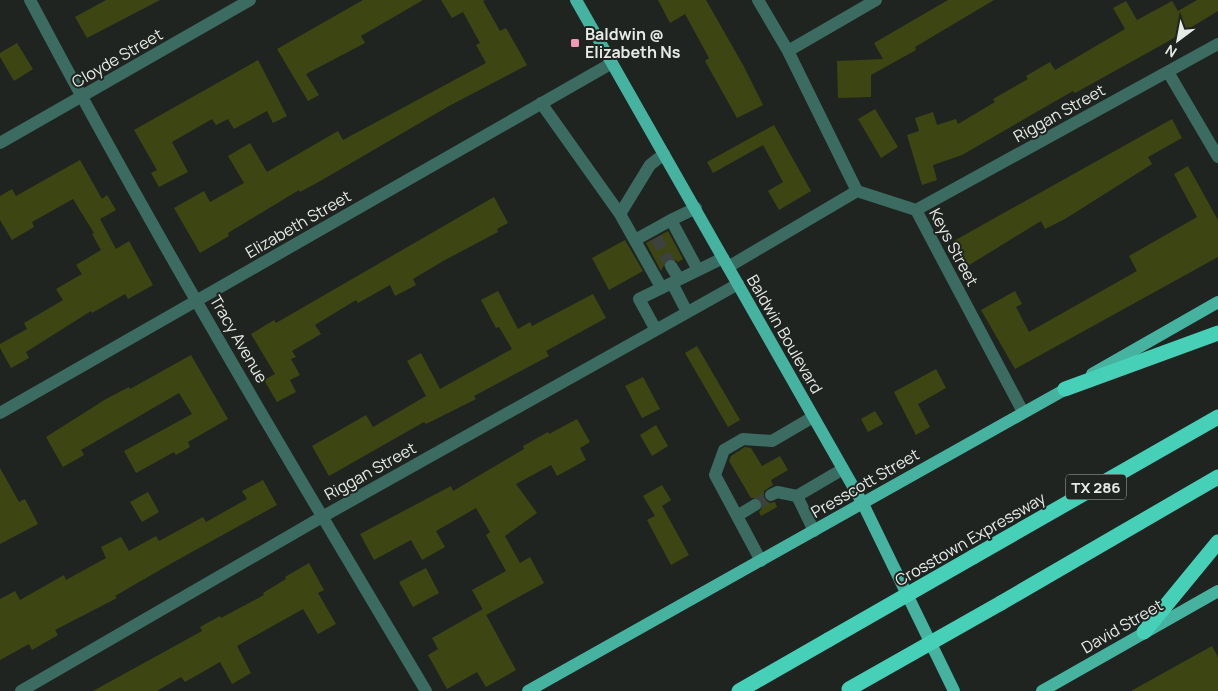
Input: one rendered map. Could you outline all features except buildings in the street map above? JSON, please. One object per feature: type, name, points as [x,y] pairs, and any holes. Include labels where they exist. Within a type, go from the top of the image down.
[{"type":"highway","points":[[1065,389],[1218,333]]},
{"type":"highway","name":"Crosstown Expressway","points":[[739,691],[1218,417]]},
{"type":"highway","points":[[848,690],[1218,477]]},
{"type":"highway","points":[[1144,632],[1218,542]]},
{"type":"main road","name":"Baldwin Boulevard","points":[[576,0],[863,504],[954,691]]},
{"type":"main road","name":"Presscott Street","points":[[528,691],[863,504],[1218,302]]},
{"type":"main road","name":"David Street","points":[[1042,691],[1218,591]]},
{"type":"street","name":"Tracy Avenue","points":[[30,0],[81,98],[322,517],[426,691]]},
{"type":"street","name":"Cloyde Street","points":[[0,143],[250,0]]},
{"type":"street","points":[[656,330],[639,299],[698,270],[726,262],[857,191],[788,51],[758,0]]},
{"type":"street","points":[[788,51],[876,0]]},
{"type":"street","name":"Riggan Street","points":[[916,210],[1218,44]]},
{"type":"street","name":"Elizabeth Street","points":[[0,413],[612,63]]},
{"type":"street","points":[[1168,72],[1218,157]]},
{"type":"street","points":[[541,104],[620,214],[635,240],[671,283],[687,312]]},
{"type":"street","points":[[620,214],[650,164],[664,154]]},
{"type":"street","name":"Keys Street","points":[[857,191],[916,210],[1023,412]]},
{"type":"street","points":[[635,240],[654,234],[671,220],[696,208]]},
{"type":"street","points":[[671,220],[698,270]]},
{"type":"street","points":[[671,266],[671,283]]},
{"type":"street","name":"Riggan Street","points":[[21,691],[322,517],[738,284]]},
{"type":"street","points":[[761,561],[714,475],[724,450],[743,439],[772,441],[813,417]]},
{"type":"street","points":[[770,495],[777,492],[797,496],[843,469]]},
{"type":"street","points":[[797,496],[814,531]]},
{"type":"street","points":[[737,516],[755,506]]},
{"type":"tunnel","points":[[656,238],[671,266]]},
{"type":"tunnel","points":[[755,505],[771,495]]},
{"type":"place","name":"Baldwin @ Elizabeth Ns","points":[[575,43]]}]
